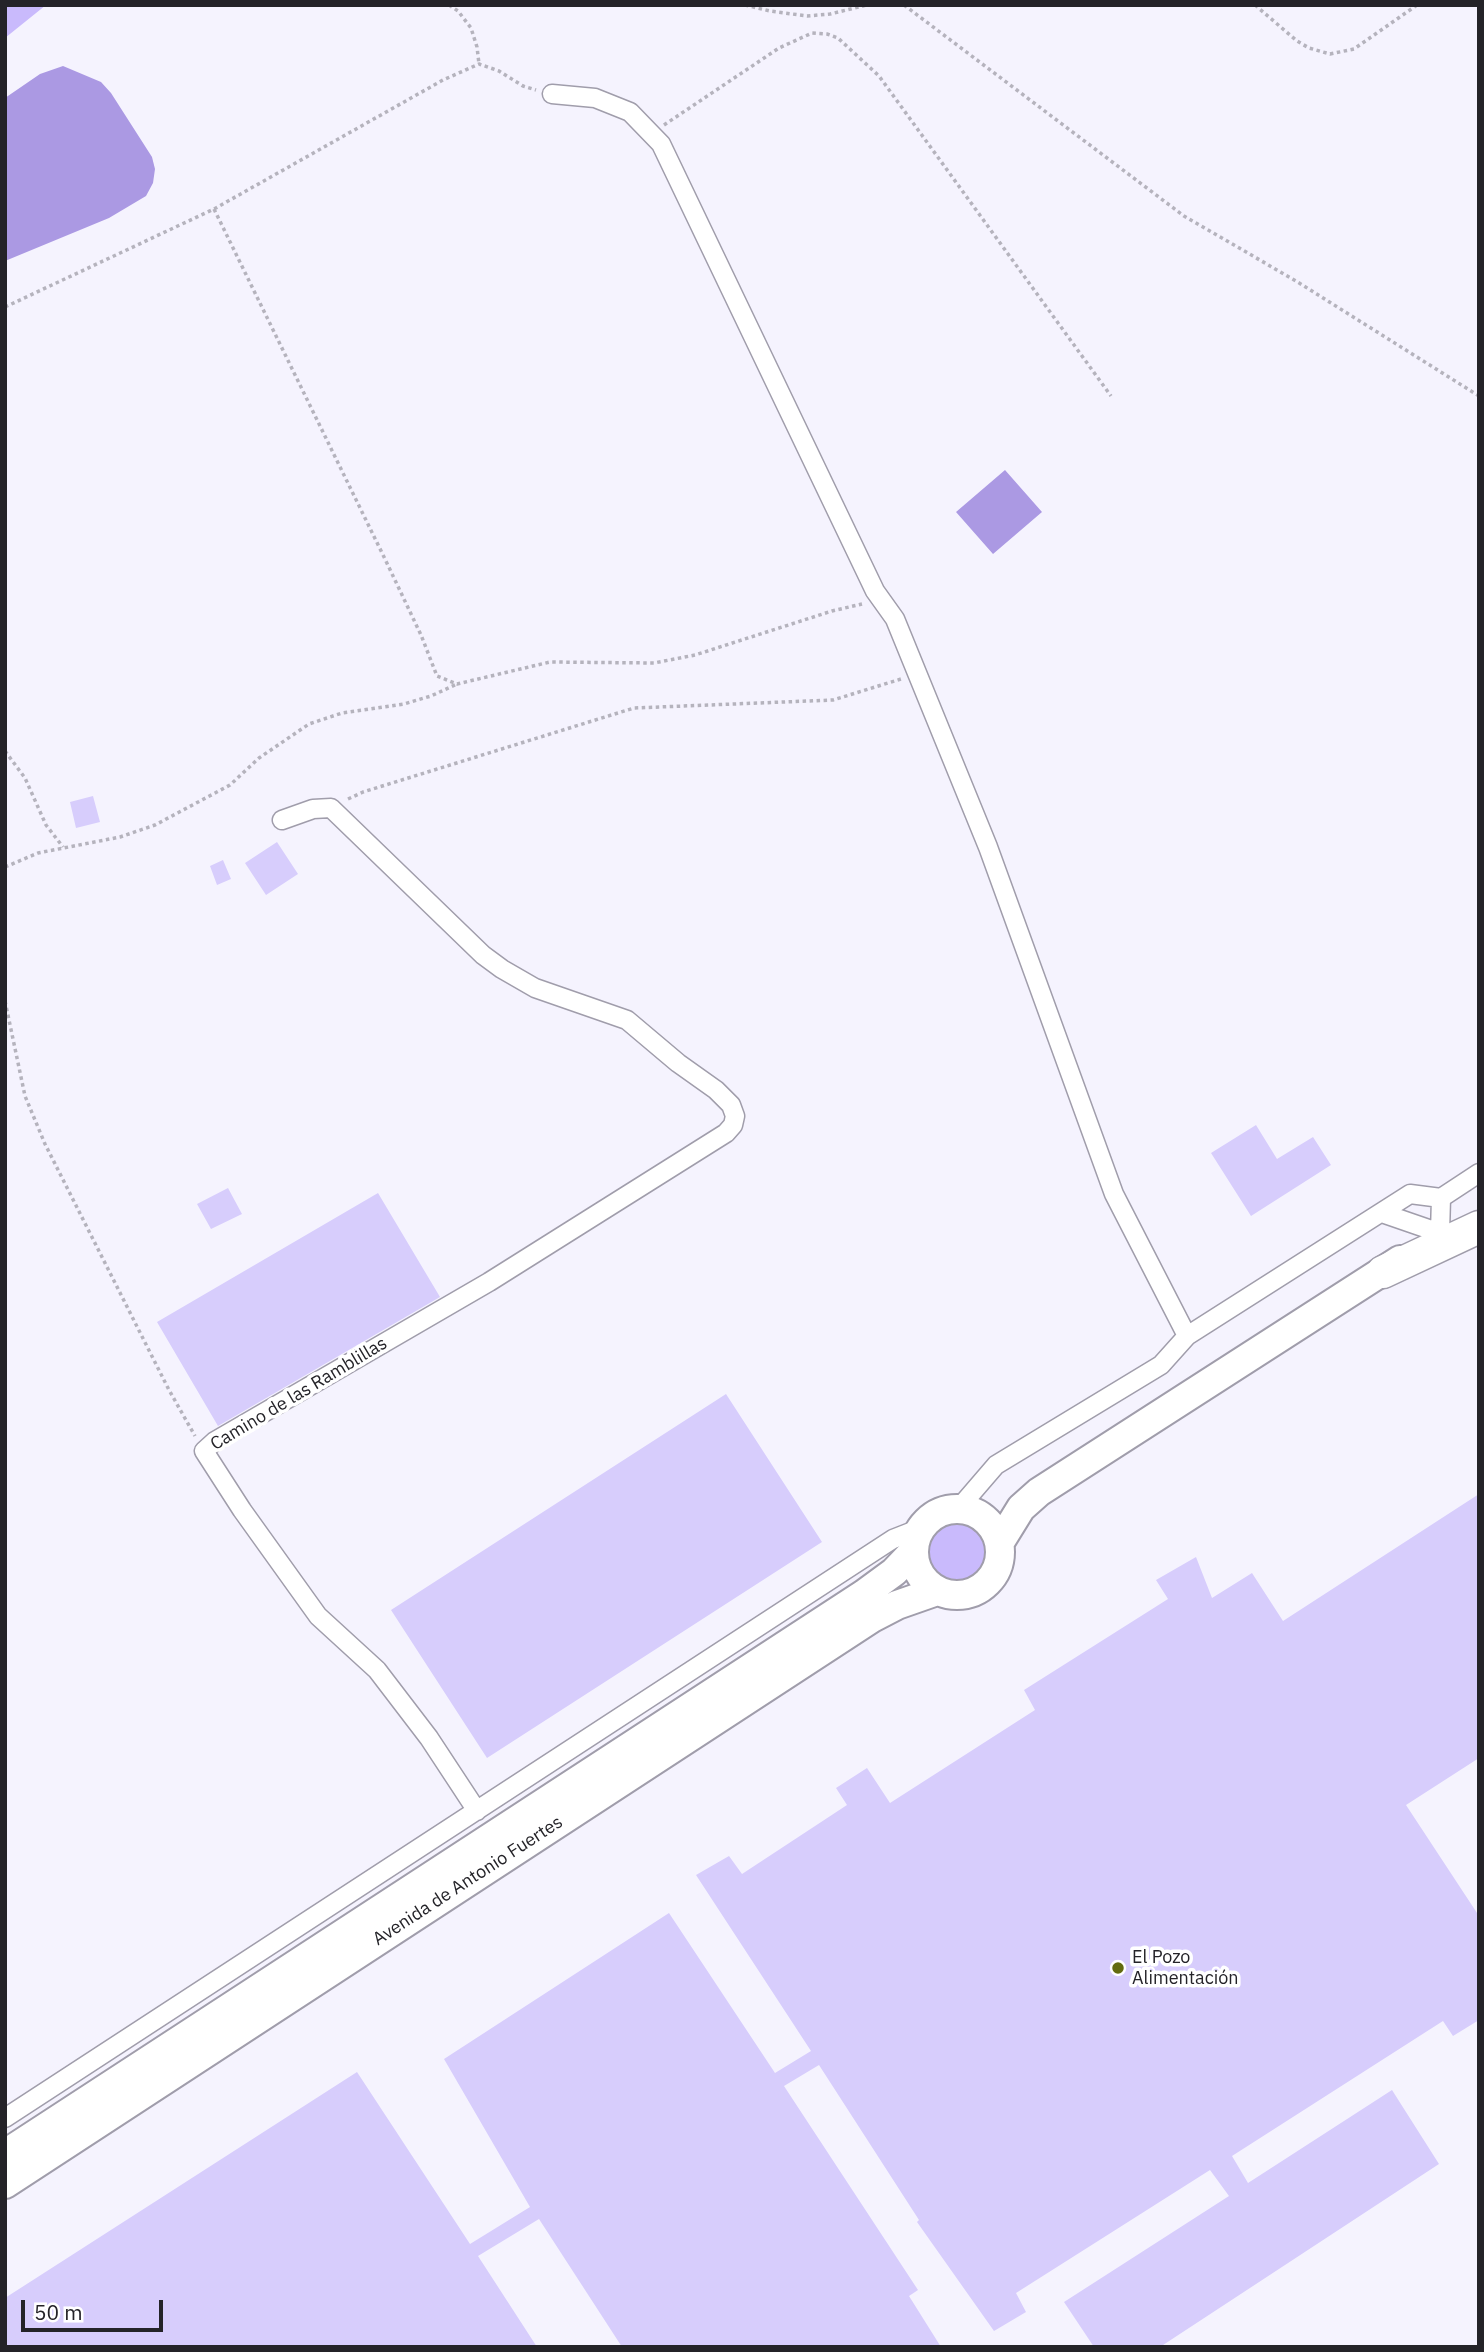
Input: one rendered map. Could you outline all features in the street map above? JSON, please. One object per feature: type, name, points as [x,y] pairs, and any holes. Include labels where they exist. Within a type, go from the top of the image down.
[{"type":"highway","points":[[1440,1233],[1479,1206]]},
{"type":"highway","points":[[1383,1272],[1479,1227]]},
{"type":"main road","points":[[1039,1492],[937,1514],[917,1539],[920,1574],[937,1591],[951,1595],[965,1595],[978,1590],[997,1570],[1000,1542],[1021,1507],[1039,1492],[1440,1233]]},
{"type":"main road","points":[[965,1510],[989,1524],[1000,1542]]},
{"type":"main road","name":"Avenida de Antonio Fuertes","points":[[5,2154],[864,1594],[894,1572],[917,1539]]},
{"type":"main road","name":"Avenida de Antonio Fuertes","points":[[5,2184],[872,1618],[897,1605],[937,1591]]},
{"type":"street","points":[[552,94],[595,98],[630,112],[661,144],[881,599],[895,619],[988,847],[1114,1194],[1188,1336]]},
{"type":"street","points":[[282,820],[313,809],[331,808]]},
{"type":"street","name":"Camino de las Ramblillas","points":[[331,808],[483,955],[535,988],[627,1020],[678,1063],[716,1090],[731,1105],[735,1116],[733,1125],[726,1133],[489,1282],[215,1441],[204,1451],[242,1510],[318,1616],[377,1670],[429,1738],[477,1811]]},
{"type":"street","points":[[965,1510],[996,1465],[1161,1366],[1188,1336],[1410,1194],[1441,1198],[1479,1173]]},
{"type":"street","points":[[1382,1213],[1440,1233],[1441,1198]]},
{"type":"street","points":[[5,2118],[893,1539],[917,1539]]},
{"type":"path","points":[[449,5],[458,11],[471,28],[478,47],[480,64]]},
{"type":"path","points":[[745,5],[807,16],[830,14],[867,5]]},
{"type":"path","points":[[904,5],[1184,216],[1296,281],[1479,396]]},
{"type":"path","points":[[1255,5],[1297,41],[1309,48],[1330,54],[1353,50],[1417,5]]},
{"type":"path","points":[[650,134],[779,48],[812,33],[838,38],[878,76],[1111,396]]},
{"type":"path","points":[[5,307],[214,209],[443,80],[480,64],[499,71],[523,86],[552,94]]},
{"type":"path","points":[[214,209],[385,559],[437,676],[457,684]]},
{"type":"path","points":[[5,867],[38,853],[120,837],[155,825],[230,785],[259,758],[309,724],[342,712],[404,704],[457,684],[550,662],[654,663],[695,654],[832,611],[881,599]]},
{"type":"path","points":[[331,808],[363,792],[634,708],[833,700],[918,674]]},
{"type":"path","points":[[5,751],[25,778],[46,825],[64,847]]},
{"type":"path","points":[[5,1001],[25,1096],[46,1144],[169,1390],[204,1451]]},
{"type":"shaded area","points":[[5,5],[46,5],[5,38]]},
{"type":"shaded area","points":[[63,66],[101,82],[111,93],[152,157],[155,169],[153,183],[146,196],[109,218],[5,261],[5,98],[40,74]]},
{"type":"shaded area","points":[[1005,470],[1042,512],[993,554],[956,512]]},
{"type":"shaded area","points":[[957,1513],[972,1516],[985,1524],[993,1537],[996,1552],[993,1567],[985,1580],[972,1588],[957,1591],[942,1588],[929,1580],[921,1567],[918,1552],[921,1537],[929,1524],[942,1516]]},
{"type":"building","points":[[93,796],[100,822],[76,828],[70,802]]},
{"type":"building","points":[[277,842],[298,874],[266,895],[245,863]]},
{"type":"building","points":[[223,860],[231,879],[217,885],[210,866]]},
{"type":"building","points":[[1256,1125],[1277,1159],[1313,1137],[1331,1165],[1251,1216],[1211,1153]]},
{"type":"building","points":[[228,1188],[242,1214],[211,1229],[197,1204]]},
{"type":"building","points":[[378,1193],[440,1297],[218,1426],[157,1322]]},
{"type":"building","points":[[726,1394],[822,1542],[487,1758],[391,1610]]},
{"type":"building","name":"El Pozo Alimentación","points":[[1479,1494],[1479,1758],[1406,1805],[1479,1916],[1479,2020],[1453,2036],[1443,2021],[1232,2156],[1248,2183],[1392,2090],[1439,2164],[1160,2347],[1094,2347],[1064,2302],[1229,2196],[1210,2170],[1016,2293],[1026,2312],[994,2331],[917,2222],[919,2220],[819,2065],[784,2086],[918,2290],[909,2296],[941,2347],[622,2347],[539,2219],[478,2256],[537,2347],[5,2347],[5,2298],[357,2072],[470,2244],[530,2207],[444,2059],[669,1913],[775,2073],[811,2051],[696,1875],[729,1856],[742,1874],[847,1805],[836,1788],[867,1768],[890,1803],[1035,1710],[1024,1690],[1168,1599],[1156,1580],[1196,1557],[1212,1598],[1252,1573],[1283,1621]]},
{"type":"place","name":"El Pozo Alimentación","points":[[1118,1968]]}]
